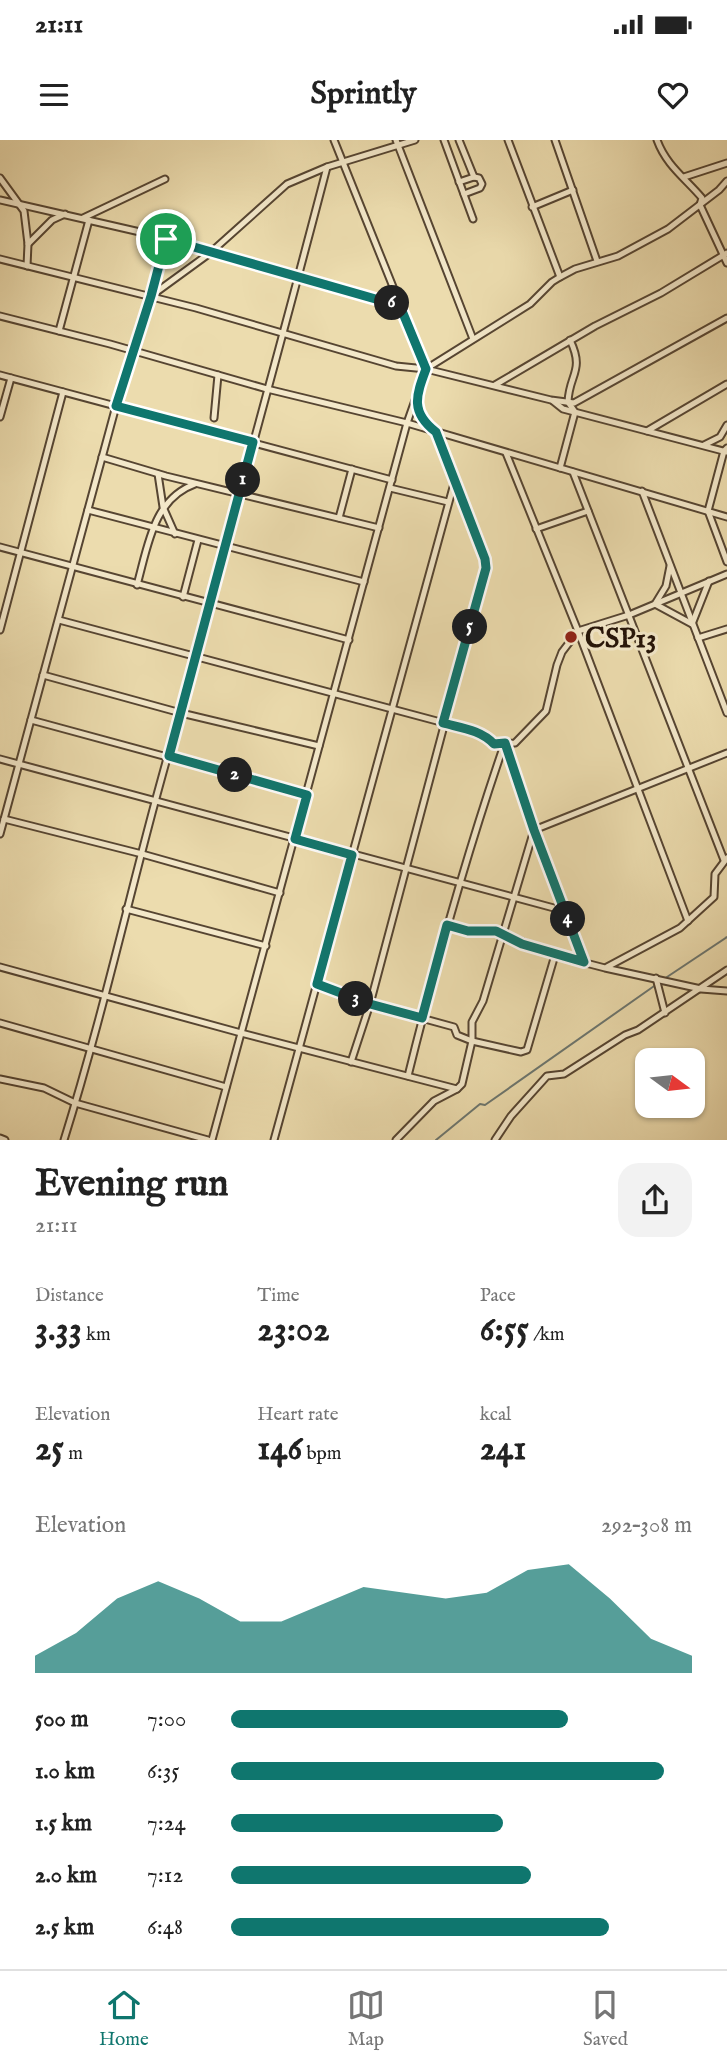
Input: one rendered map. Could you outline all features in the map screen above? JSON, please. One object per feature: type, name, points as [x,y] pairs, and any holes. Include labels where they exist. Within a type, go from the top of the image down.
[{"type":"street","points":[[334,140],[426,369]]},
{"type":"street","points":[[151,296],[210,253],[287,184],[327,167],[398,143],[415,140]]},
{"type":"street","points":[[444,140],[473,219]]},
{"type":"street","points":[[459,140],[474,177]]},
{"type":"street","points":[[508,140],[561,277]]},
{"type":"street","points":[[555,140],[597,261]]},
{"type":"street","points":[[657,140],[665,159],[702,198],[699,205]]},
{"type":"street","points":[[398,143],[473,340]]},
{"type":"street","points":[[684,177],[727,163]]},
{"type":"street","points":[[64,1139],[211,604],[327,167]]},
{"type":"street","points":[[459,182],[474,177],[479,178],[482,184],[480,188],[464,194]]},
{"type":"street","points":[[0,178],[24,211],[28,244],[27,266]]},
{"type":"street","points":[[86,219],[165,179]]},
{"type":"street","points":[[0,1079],[44,1088],[75,1102],[210,1139],[266,946],[407,424],[426,369],[530,304],[552,282],[597,261],[636,248],[668,229],[727,181]]},
{"type":"street","points":[[719,190],[727,187]]},
{"type":"street","points":[[532,207],[573,190]]},
{"type":"street","points":[[0,200],[166,239],[400,306]]},
{"type":"street","points":[[699,205],[727,263]]},
{"type":"street","points":[[28,244],[52,220],[65,214]]},
{"type":"street","points":[[60,331],[86,219]]},
{"type":"street","points":[[0,834],[116,406],[166,239]]},
{"type":"street","points":[[495,384],[569,340],[661,293],[725,255]]},
{"type":"street","points":[[0,259],[151,296],[396,366],[426,369],[551,400],[574,403],[727,318]]},
{"type":"street","points":[[0,316],[436,432],[727,517]]},
{"type":"street","points":[[569,340],[576,354],[577,368],[568,402],[575,412]]},
{"type":"street","points":[[214,418],[218,374]]},
{"type":"street","points":[[0,375],[392,480]]},
{"type":"street","points":[[0,417],[11,378]]},
{"type":"street","points":[[647,431],[727,384]]},
{"type":"street","points":[[0,630],[63,392]]},
{"type":"street","points":[[352,1062],[370,1004],[486,568],[483,549],[436,432],[424,423],[418,413],[417,395]]},
{"type":"street","points":[[551,400],[563,409],[726,450],[708,512],[727,562]]},
{"type":"street","points":[[559,468],[575,412]]},
{"type":"street","points":[[703,446],[720,437],[727,425]]},
{"type":"street","points":[[506,453],[578,631],[688,921]]},
{"type":"street","points":[[102,457],[158,474],[379,528]]},
{"type":"street","points":[[339,518],[352,469]]},
{"type":"street","points":[[573,471],[687,768],[726,859],[715,874],[714,897],[688,921],[680,928],[605,968]]},
{"type":"street","points":[[158,474],[163,507],[175,534]]},
{"type":"street","points":[[274,1139],[390,708],[455,480]]},
{"type":"street","points":[[137,585],[152,529],[163,507],[182,489],[197,483]]},
{"type":"street","points":[[390,488],[449,502]]},
{"type":"street","points":[[642,491],[727,713]]},
{"type":"street","points":[[88,510],[152,529],[364,582]]},
{"type":"street","points":[[536,529],[588,511]]},
{"type":"street","points":[[183,597],[198,540]]},
{"type":"street","points":[[0,547],[349,640]]},
{"type":"street","points":[[655,604],[666,586],[670,566]]},
{"type":"street","points":[[59,620],[478,732],[494,744],[515,743],[546,711],[562,652],[578,631],[629,615],[727,574]]},
{"type":"street","points":[[692,624],[709,581]]},
{"type":"street","points":[[655,604],[692,624]]},
{"type":"street","points":[[698,638],[727,629]]},
{"type":"street","points":[[43,675],[181,713],[319,746]]},
{"type":"street","points":[[31,720],[307,795]]},
{"type":"street","points":[[505,743],[534,830],[584,962]]},
{"type":"street","points":[[408,1076],[447,925],[505,743]]},
{"type":"street","points":[[534,830],[727,752]]},
{"type":"street","points":[[0,760],[565,911]]},
{"type":"street","points":[[4,819],[280,893]]},
{"type":"street","points":[[396,1139],[434,1101],[462,1084],[472,1041],[472,1022],[483,1001],[534,830]]},
{"type":"street","points":[[126,909],[266,946]]},
{"type":"street","points":[[447,925],[468,931],[503,934],[522,944],[605,968],[701,989],[727,991]]},
{"type":"street","points":[[317,984],[370,1004],[454,1027],[457,1035],[472,1041],[514,1051],[527,1050],[555,955]]},
{"type":"street","points":[[0,967],[457,1089]]},
{"type":"street","points":[[495,1139],[510,1116],[547,1076],[564,1074],[665,1013],[727,970]]},
{"type":"street","points":[[656,978],[665,1013]]},
{"type":"street","points":[[0,1023],[226,1087]]},
{"type":"waterway","points":[[664,979],[727,937]]},
{"type":"waterway","points":[[436,1140],[480,1104],[485,1105],[657,984]]},
{"type":"place","name":"CSP13","points":[[571,637]]},
{"type":"route","points":[[166,239],[400,306],[426,369],[417,395],[418,413],[424,423],[436,432],[483,549],[486,568],[443,723],[478,732],[494,744],[505,743],[534,830],[584,962],[522,944],[496,931],[468,931],[447,925],[422,1018],[370,1004],[317,984],[352,855],[295,839],[307,795],[169,756],[253,442],[116,406],[166,239]]}]
